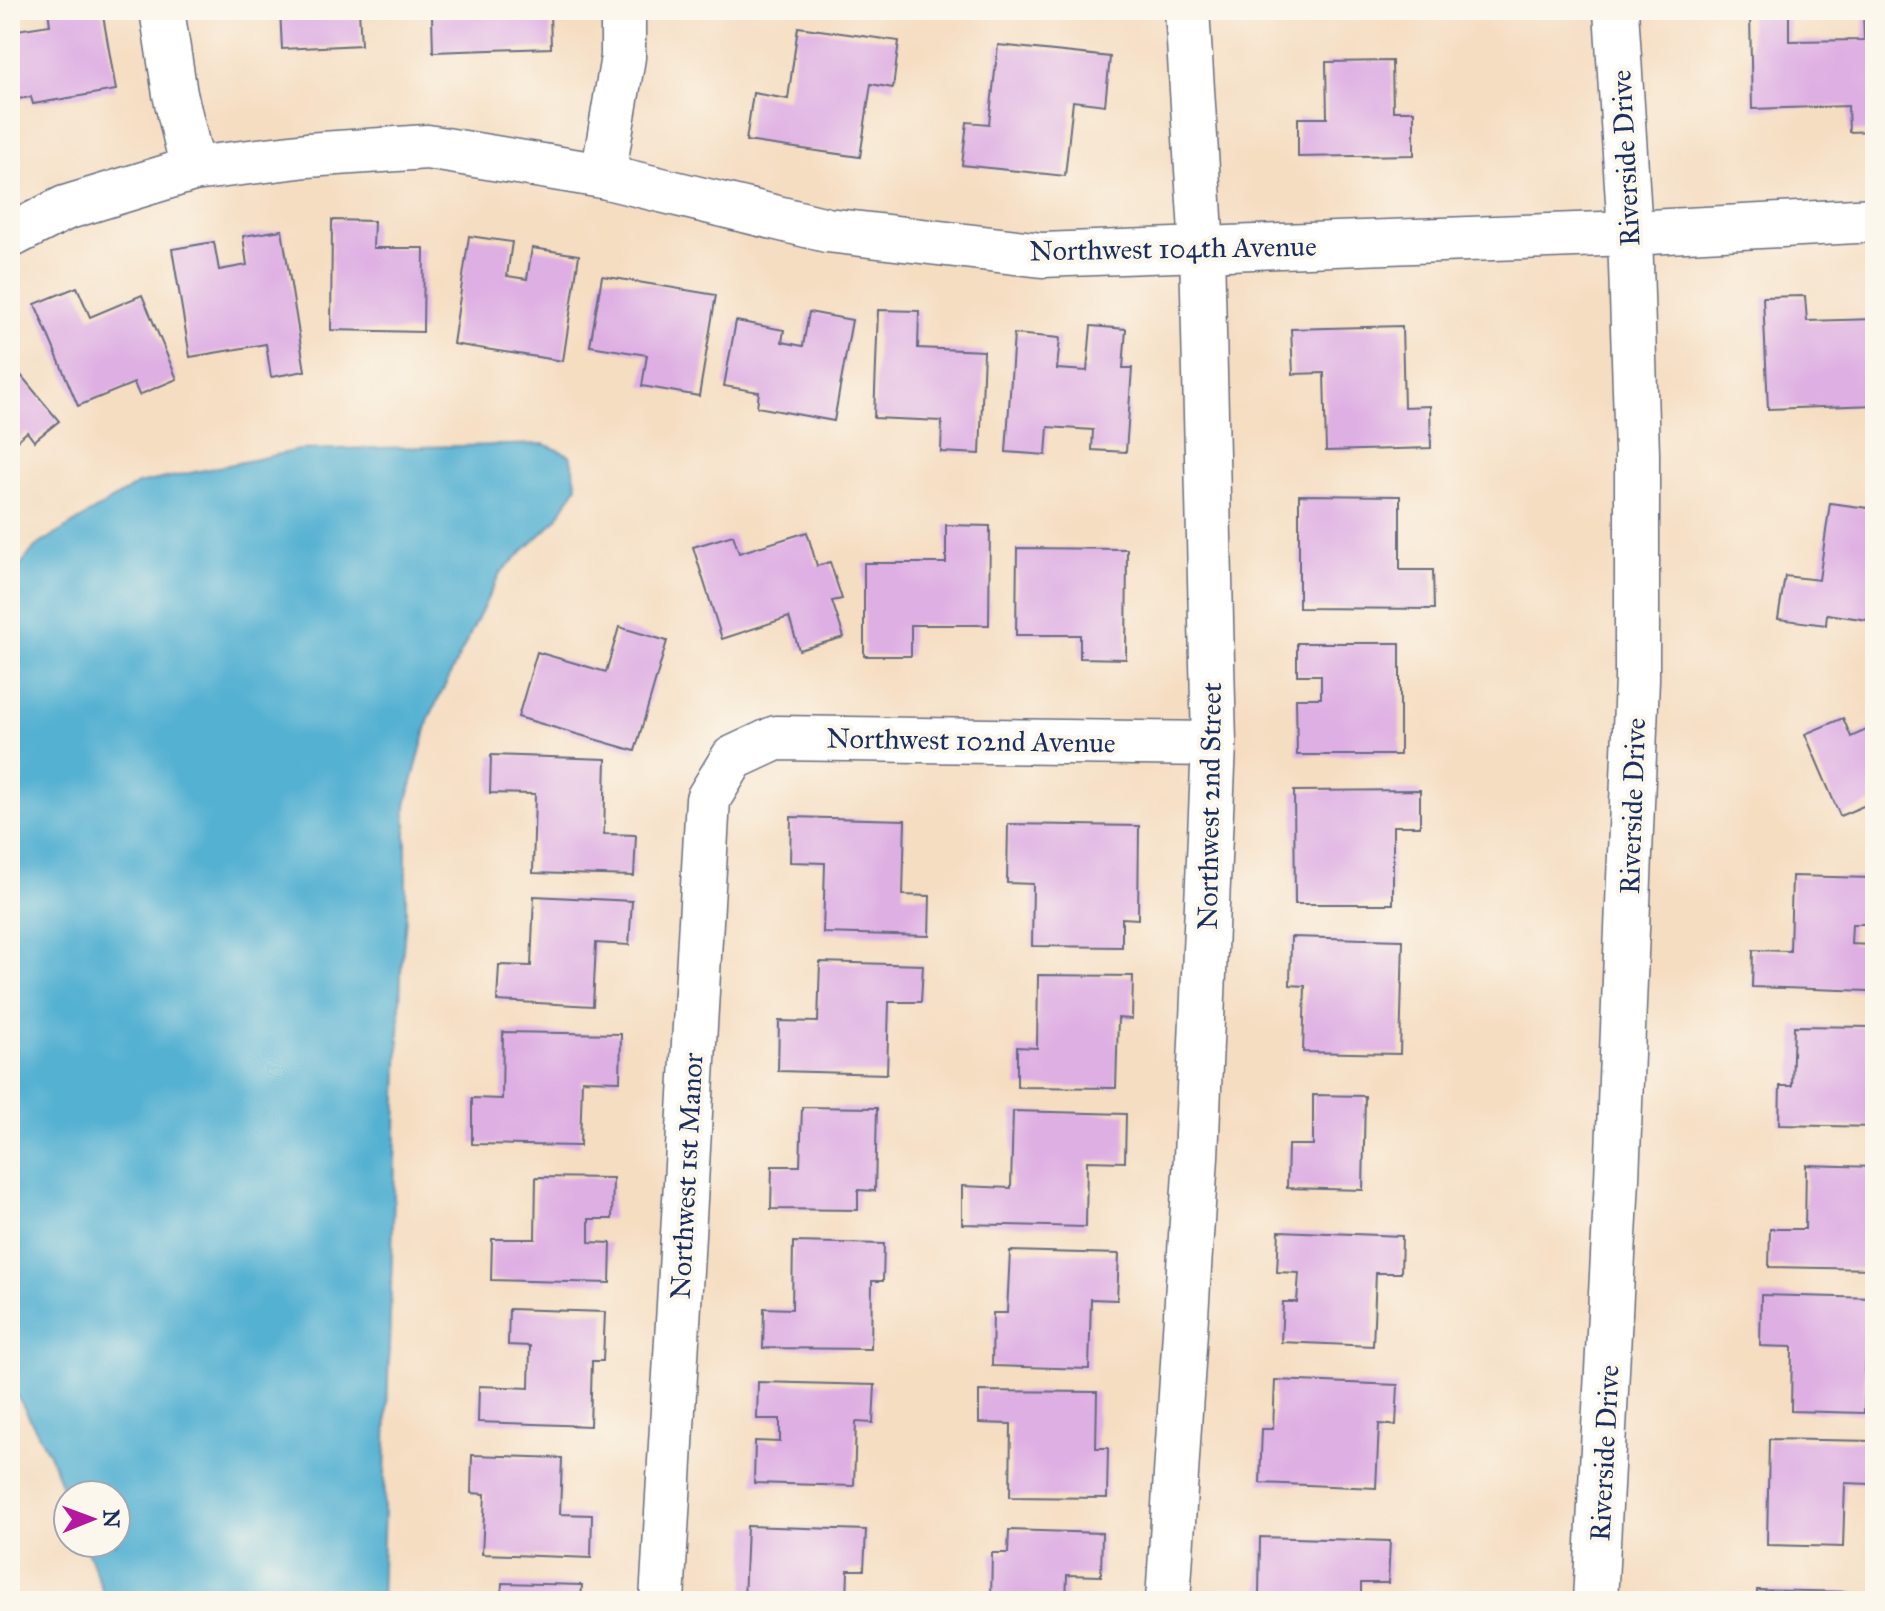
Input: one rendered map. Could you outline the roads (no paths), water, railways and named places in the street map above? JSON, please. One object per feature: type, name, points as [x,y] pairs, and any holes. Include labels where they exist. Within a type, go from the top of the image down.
[{"type":"street","points":[[162,10],[175,94],[193,169]]},
{"type":"street","points":[[603,176],[623,57],[623,10]]},
{"type":"street","name":"Northwest 2nd Street","points":[[1168,1601],[1196,1157],[1214,744],[1202,249],[1187,10]]},
{"type":"street","name":"Riverside Drive","points":[[1595,1601],[1617,1179],[1637,679],[1637,453],[1630,233],[1616,10]]},
{"type":"street","name":"Northwest 104th Avenue","points":[[10,236],[65,208],[193,169],[307,155],[427,147],[603,176],[827,230],[1042,255],[1630,233],[1875,220]]},
{"type":"street","name":"Northwest 102nd Avenue","points":[[733,758],[776,738],[1214,744]]},
{"type":"street","name":"Northwest 1st Manor","points":[[662,1601],[708,799],[733,758]]},
{"type":"water","points":[[544,444],[570,455],[577,486],[556,520],[500,573],[429,718],[406,805],[406,917],[401,972],[381,1601],[107,1601],[90,1559],[132,1559],[132,1479],[59,1479],[49,1454],[10,1382],[10,579],[35,547],[138,484],[299,450]]}]
